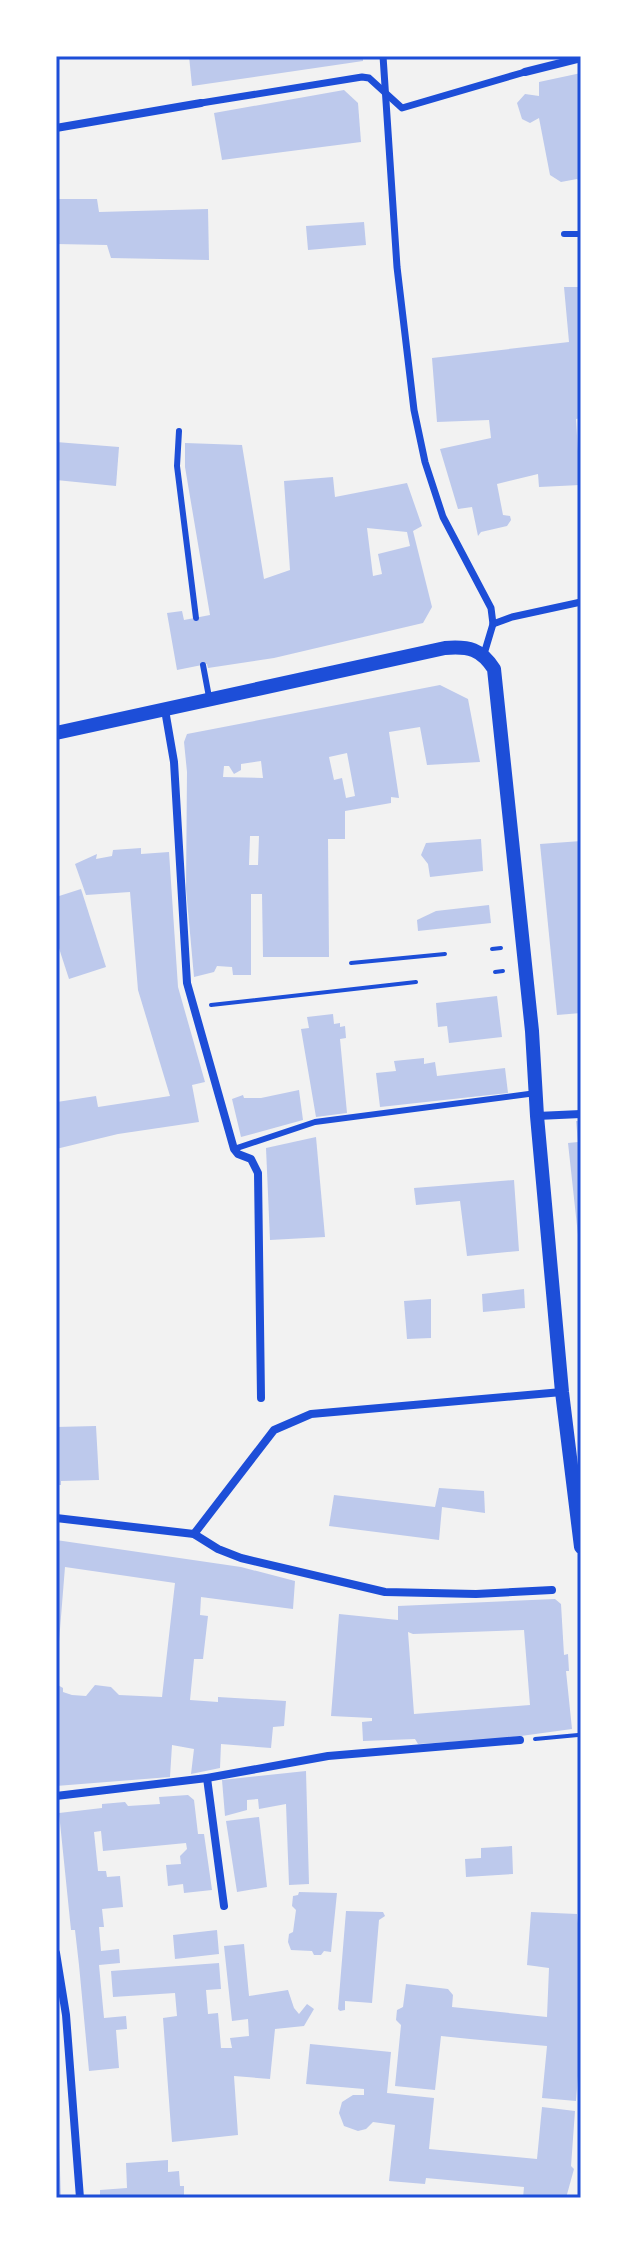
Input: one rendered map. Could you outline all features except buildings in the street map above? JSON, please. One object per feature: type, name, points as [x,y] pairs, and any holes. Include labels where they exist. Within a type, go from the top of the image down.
[{"type":"street","points":[[383,56],[397,267],[414,410],[425,462],[443,517],[455,544],[487,597],[493,624],[484,654]]},
{"type":"street","points":[[56,128],[362,77],[369,78],[402,108],[581,58]]},
{"type":"street","points":[[493,624],[581,602]]},
{"type":"street","points":[[56,733],[445,648],[466,646],[484,654],[494,669],[532,1031],[562,1392],[581,1547]]},
{"type":"street","points":[[165,710],[174,762],[187,983],[234,1149],[251,1159],[258,1173],[261,1398]]},
{"type":"street","points":[[537,1116],[581,1114]]},
{"type":"street","points":[[194,1534],[274,1430],[311,1414],[562,1392]]},
{"type":"street","points":[[56,1518],[194,1534],[218,1549],[241,1558],[385,1592],[476,1594],[552,1590]]},
{"type":"street","points":[[56,1796],[207,1778],[328,1756],[520,1740]]},
{"type":"street","points":[[207,1778],[224,1906]]},
{"type":"street","points":[[56,1953],[66,2015],[80,2198]]},
{"type":"lane","points":[[564,234],[581,234]]},
{"type":"lane","points":[[179,431],[177,466],[196,618]]},
{"type":"lane","points":[[203,665],[209,701]]},
{"type":"lane","points":[[234,1149],[315,1122],[536,1093]]},
{"type":"path","points":[[492,949],[501,948]]},
{"type":"path","points":[[351,963],[445,954]]},
{"type":"path","points":[[495,972],[503,971]]},
{"type":"path","points":[[192,1007],[416,982]]},
{"type":"path","points":[[520,1740],[578,1735]]}]
